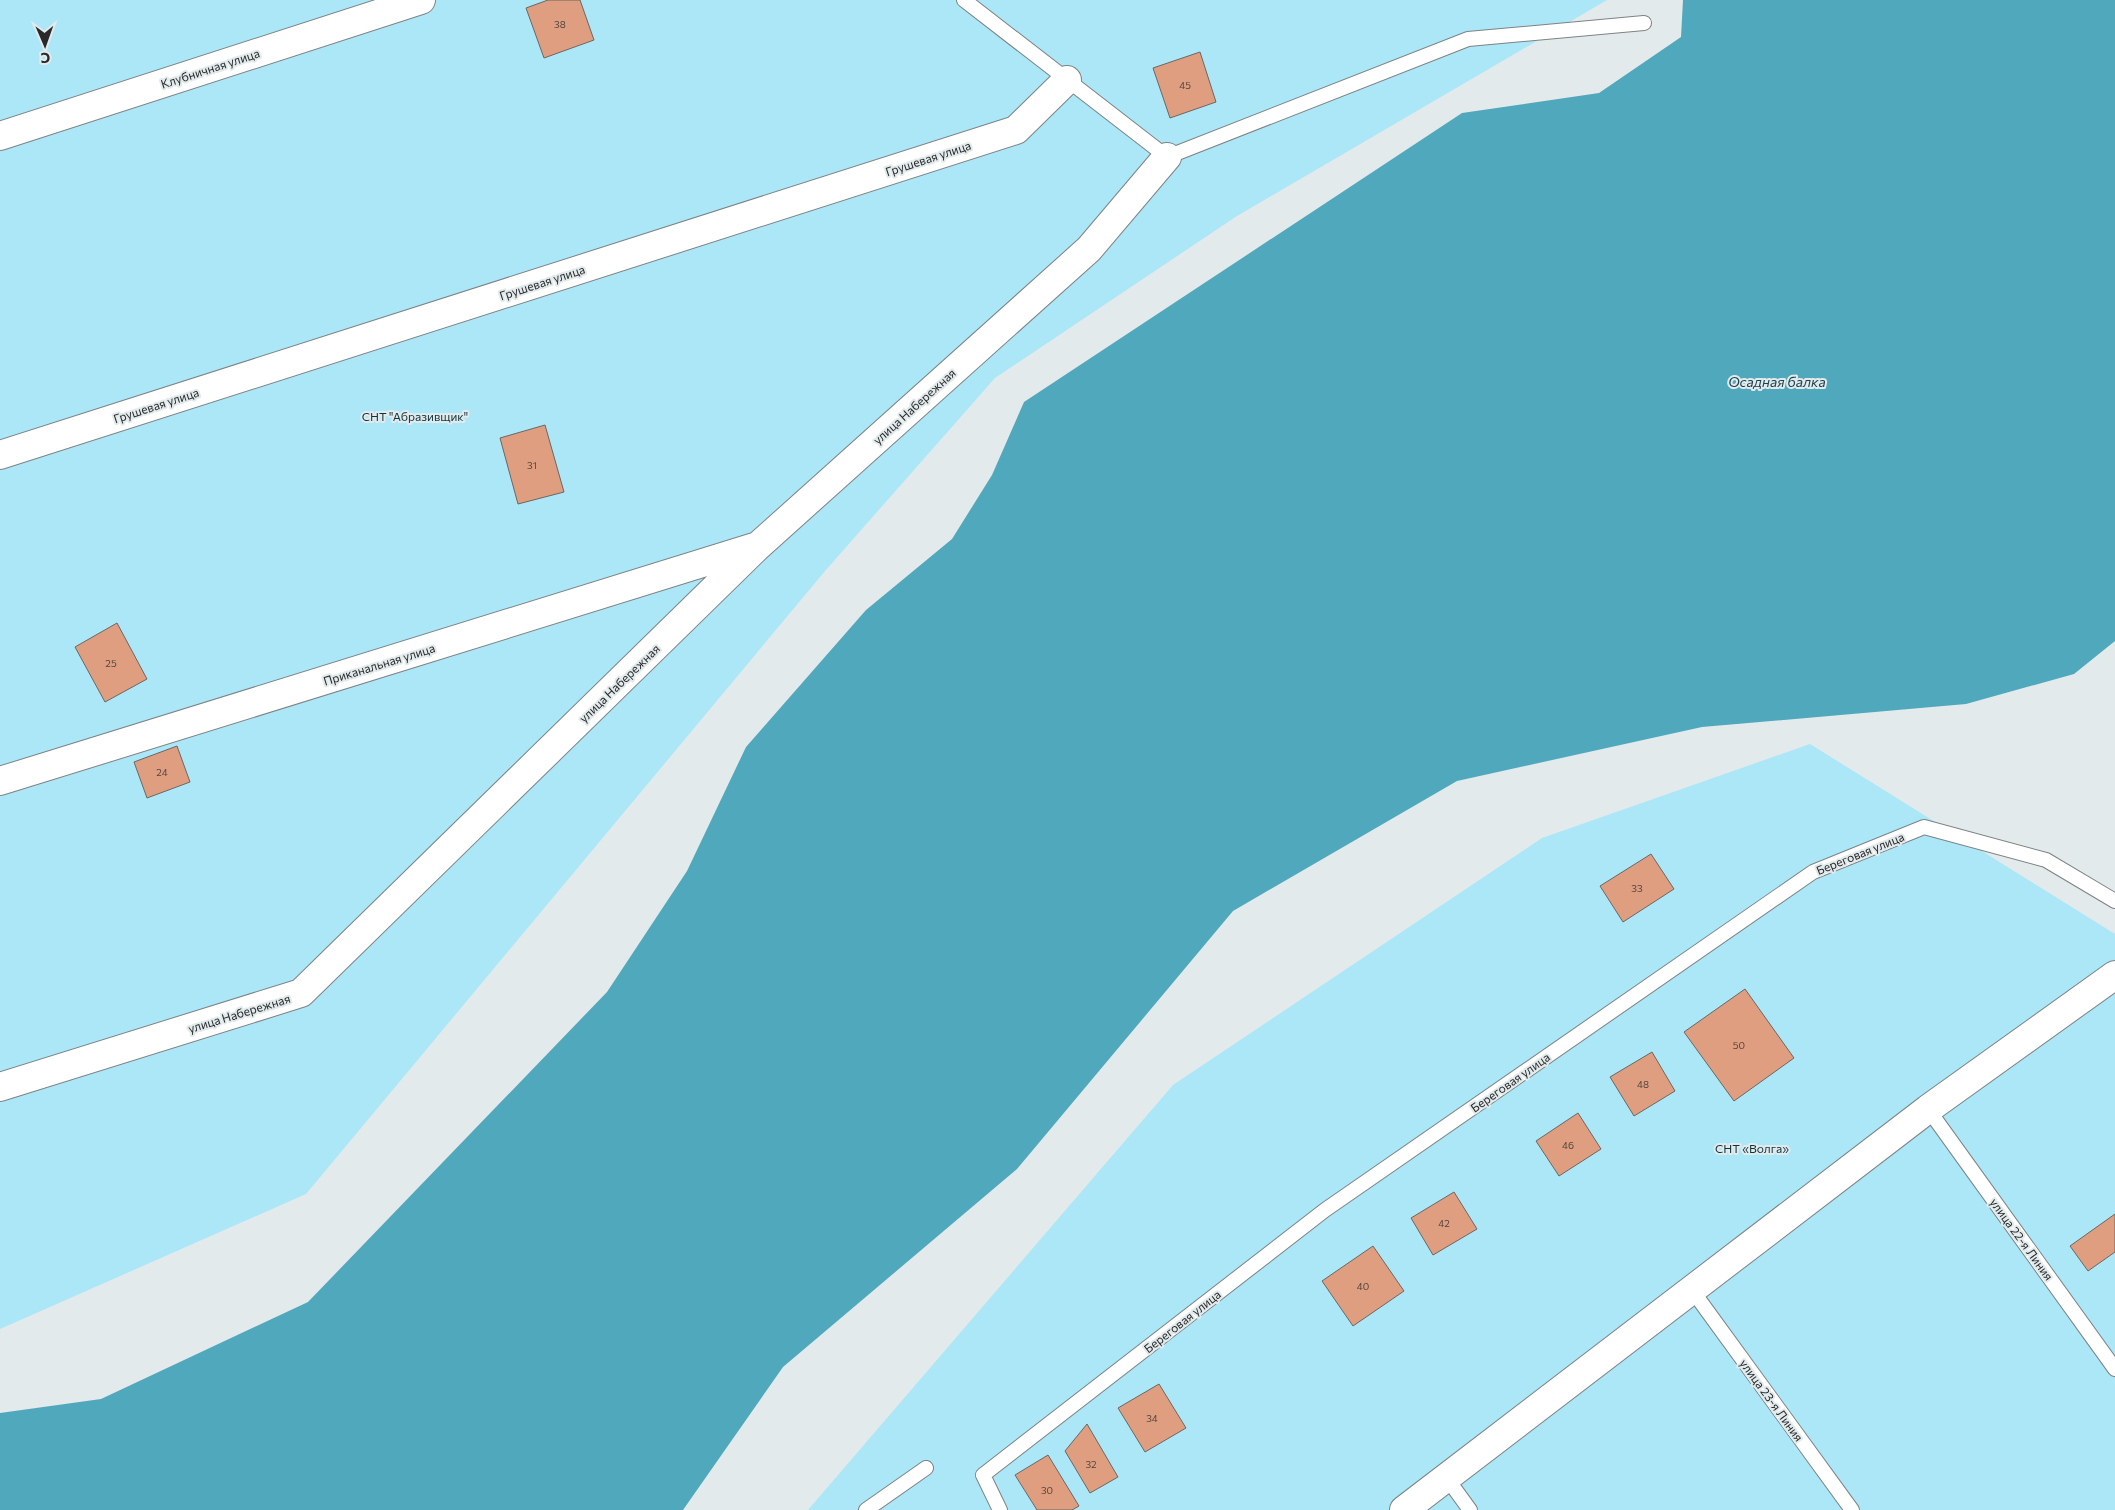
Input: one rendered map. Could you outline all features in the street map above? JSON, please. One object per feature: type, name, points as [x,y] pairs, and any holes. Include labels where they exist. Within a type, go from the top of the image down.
[{"type":"street","name":"Клубничная улица","points":[[0,136],[421,0]]},
{"type":"street","name":"Грушевая улица","points":[[0,455],[1016,130],[1066,80]]},
{"type":"street","name":"улица Набережная","points":[[0,1087],[301,993],[758,546],[1089,249],[1167,157]]},
{"type":"street","name":"Приканальная улица","points":[[0,781],[758,546]]},
{"type":"street","points":[[1404,1510],[1928,1109],[2115,975]]},
{"type":"lane","points":[[964,0],[1167,157],[1468,39],[1644,23]]},
{"type":"lane","name":"Береговая улица","points":[[1000,1510],[983,1475],[1325,1210],[1813,872],[1924,827],[2046,860],[2115,901]]},
{"type":"lane","name":"улица 22-я Линия","points":[[1928,1109],[2115,1369]]},
{"type":"lane","name":"улица 23-я Линия","points":[[1692,1290],[1852,1510]]},
{"type":"lane","points":[[866,1510],[926,1468]]},
{"type":"lane","points":[[1446,1478],[1470,1510]]},
{"type":"green space","name":"СНТ \"Абразивщик\"","points":[[0,0],[1607,0],[1237,216],[995,378],[825,571],[306,1194],[0,1329]]},
{"type":"green space","name":"СНТ «Волга»","points":[[1810,744],[2115,934],[2115,1510],[808,1510],[1173,1085],[1542,838]]},
{"type":"water","name":"Осадная балка","points":[[1683,0],[2115,0],[2115,641],[2074,674],[1966,704],[1702,727],[1457,781],[1233,911],[1017,1169],[783,1367],[683,1510],[0,1510],[0,1413],[101,1399],[308,1302],[607,992],[687,871],[746,747],[866,610],[952,539],[992,475],[1024,402],[1462,113],[1599,93],[1681,37]]},
{"type":"building","points":[[548,0],[580,0],[594,40],[544,58],[526,8]]},
{"type":"building","points":[[1200,52],[1216,102],[1170,118],[1153,68]]},
{"type":"building","points":[[545,425],[564,492],[518,504],[500,438]]},
{"type":"building","points":[[117,623],[147,679],[105,702],[75,647]]},
{"type":"building","points":[[177,746],[190,782],[147,798],[134,762]]},
{"type":"building","points":[[1651,854],[1674,889],[1623,922],[1600,886]]},
{"type":"building","points":[[1745,989],[1794,1058],[1734,1101],[1684,1032]]},
{"type":"building","points":[[1652,1052],[1675,1091],[1634,1116],[1610,1077]]},
{"type":"building","points":[[1578,1113],[1601,1149],[1559,1176],[1536,1141]]},
{"type":"building","points":[[1454,1192],[1477,1229],[1433,1255],[1411,1218]]},
{"type":"building","points":[[2115,1214],[2115,1252],[2088,1271],[2070,1246]]},
{"type":"building","points":[[1373,1246],[1404,1291],[1353,1326],[1322,1281]]},
{"type":"building","points":[[1159,1384],[1186,1428],[1145,1452],[1118,1408]]},
{"type":"building","points":[[1087,1424],[1118,1477],[1090,1493],[1065,1451]]},
{"type":"building","points":[[1048,1455],[1079,1506],[1072,1510],[1037,1510],[1015,1475]]}]
